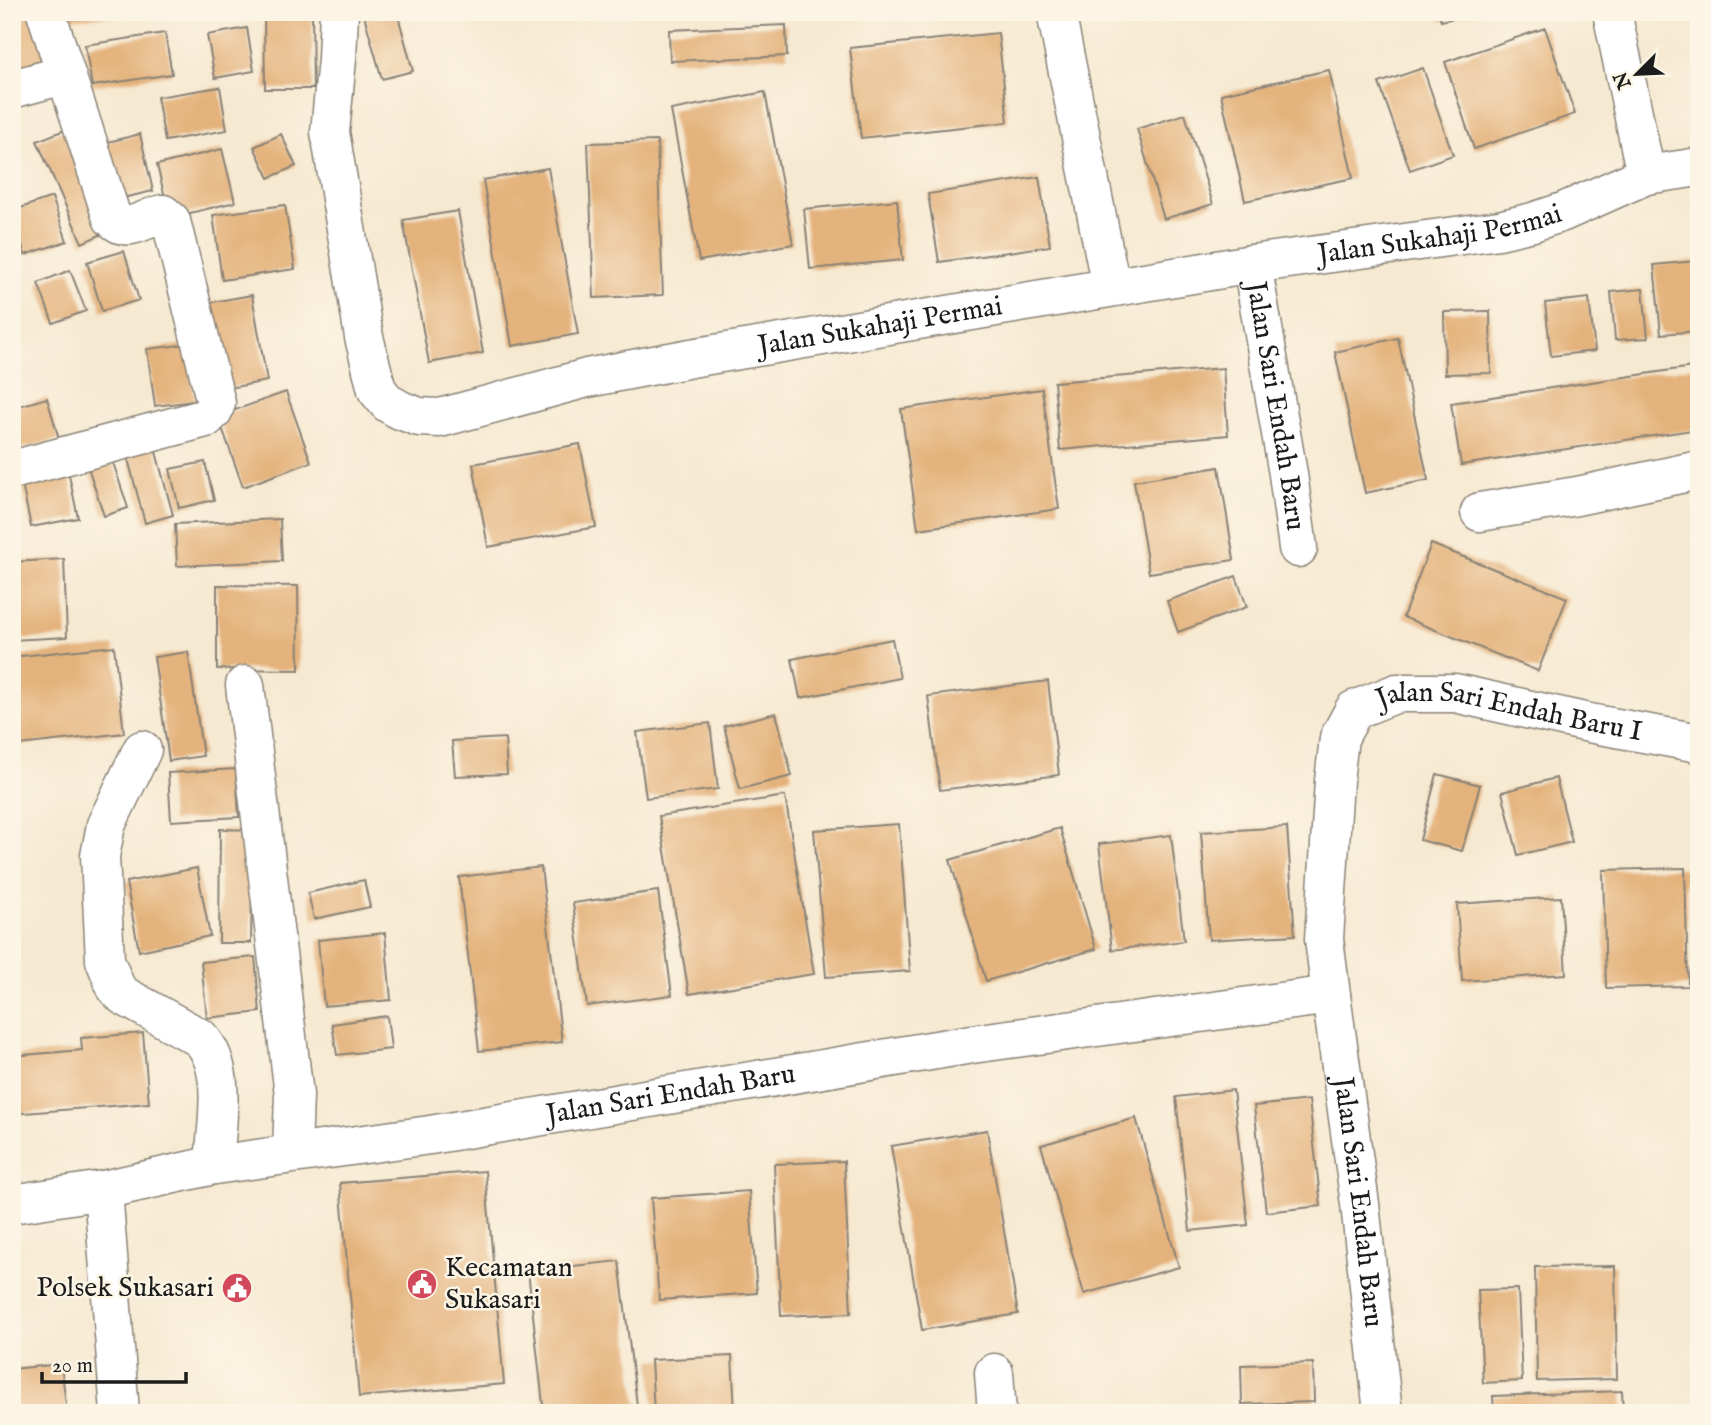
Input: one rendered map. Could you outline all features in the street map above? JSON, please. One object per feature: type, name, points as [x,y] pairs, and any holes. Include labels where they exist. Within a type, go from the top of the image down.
[{"type":"street","points":[[12,470],[205,418],[213,411],[216,402],[171,220],[163,215],[127,227],[119,225],[112,218],[46,12]]},
{"type":"street","name":"Jalan Sukahaji Permai","points":[[339,12],[330,132],[364,337],[377,390],[388,403],[419,417],[440,418],[600,375],[1111,287],[1266,262],[1499,230],[1563,212],[1646,175],[1699,167]]},
{"type":"street","points":[[1056,12],[1111,287]]},
{"type":"street","points":[[1612,12],[1646,175]]},
{"type":"street","points":[[12,89],[60,76]]},
{"type":"street","points":[[1266,262],[1310,469]]},
{"type":"street","name":"Jalan Sari Endah Baru","points":[[1266,262],[1298,548]]},
{"type":"street","points":[[1480,512],[1577,496],[1699,470]]},
{"type":"street","points":[[245,685],[294,1095],[292,1153]]},
{"type":"street","name":"Jalan Sari Endah Baru I","points":[[1339,738],[1354,710],[1397,693],[1455,693],[1590,723],[1699,743]]},
{"type":"street","name":"Jalan Sari Endah Baru","points":[[1339,738],[1324,939],[1360,1204],[1383,1413]]},
{"type":"street","points":[[142,750],[106,825],[100,856],[105,960],[116,988],[124,996],[200,1038],[208,1046],[219,1076],[214,1165]]},
{"type":"street","name":"Jalan Sari Endah Baru","points":[[12,1204],[103,1190],[214,1165],[443,1133],[972,1044],[1331,995]]},
{"type":"street","points":[[103,1190],[120,1413]]},
{"type":"street","points":[[994,1373],[997,1413]]},
{"type":"building","points":[[12,12],[32,12],[52,58],[22,72],[12,50]]},
{"type":"building","points":[[62,12],[158,12],[158,14],[63,19]]},
{"type":"building","points":[[264,12],[312,12],[313,89],[265,89]]},
{"type":"building","points":[[363,12],[397,12],[413,71],[382,79]]},
{"type":"building","points":[[1439,12],[1476,12],[1476,13],[1441,21]]},
{"type":"building","points":[[786,25],[787,56],[670,61],[669,30]]},
{"type":"building","points":[[247,28],[254,71],[215,78],[207,35]]},
{"type":"building","points":[[1545,28],[1575,114],[1474,149],[1445,62]]},
{"type":"building","points":[[165,33],[172,74],[92,86],[85,45]]},
{"type":"building","points":[[998,33],[1008,122],[861,138],[850,48]]},
{"type":"building","points":[[1423,68],[1453,155],[1410,170],[1379,83]]},
{"type":"building","points":[[1329,70],[1353,178],[1245,201],[1221,94]]},
{"type":"building","points":[[220,87],[227,130],[165,141],[157,97]]},
{"type":"building","points":[[765,92],[793,244],[699,261],[671,110]]},
{"type":"building","points":[[1185,114],[1213,204],[1164,219],[1137,129]]},
{"type":"building","points":[[72,127],[116,228],[82,243],[37,141]]},
{"type":"building","points":[[140,134],[153,191],[114,200],[100,144]]},
{"type":"building","points":[[281,134],[296,166],[269,178],[254,147]]},
{"type":"building","points":[[657,141],[663,295],[594,298],[588,143]]},
{"type":"building","points":[[222,149],[235,202],[170,218],[157,165]]},
{"type":"building","points":[[548,168],[578,334],[512,346],[483,180]]},
{"type":"building","points":[[1039,177],[1050,246],[939,262],[928,194]]},
{"type":"building","points":[[52,197],[67,241],[25,255],[12,211]]},
{"type":"building","points":[[897,200],[903,260],[810,269],[804,209]]},
{"type":"building","points":[[285,205],[295,269],[222,280],[213,215]]},
{"type":"building","points":[[458,211],[483,353],[429,363],[403,220]]},
{"type":"building","points":[[124,251],[139,300],[102,311],[87,262]]},
{"type":"building","points":[[1695,261],[1699,331],[1661,334],[1654,265]]},
{"type":"building","points":[[70,270],[86,311],[53,323],[38,283]]},
{"type":"building","points":[[1643,289],[1648,338],[1615,340],[1611,292]]},
{"type":"building","points":[[12,294],[21,314],[12,318]]},
{"type":"building","points":[[252,295],[267,381],[224,389],[207,303]]},
{"type":"building","points":[[1589,298],[1595,351],[1551,356],[1545,303]]},
{"type":"building","points":[[1490,311],[1491,373],[1445,374],[1444,312]]},
{"type":"building","points":[[1398,338],[1428,480],[1365,493],[1335,352]]},
{"type":"building","points":[[188,344],[195,401],[155,406],[147,349]]},
{"type":"building","points":[[1699,366],[1699,429],[1461,465],[1451,403]]},
{"type":"building","points":[[1223,368],[1228,435],[1060,450],[1054,382]]},
{"type":"building","points":[[1042,389],[1059,509],[918,529],[901,409]]},
{"type":"building","points":[[286,392],[311,462],[243,487],[218,416]]},
{"type":"building","points":[[47,398],[59,439],[17,450],[12,433],[12,408]]},
{"type":"building","points":[[152,437],[173,515],[145,523],[124,444]]},
{"type":"building","points":[[580,444],[596,527],[488,547],[473,464]]},
{"type":"building","points":[[110,453],[128,508],[104,516],[86,461]]},
{"type":"building","points":[[205,462],[214,500],[179,508],[170,469]]},
{"type":"building","points":[[1219,467],[1234,560],[1149,573],[1134,481]]},
{"type":"building","points":[[69,475],[78,518],[31,527],[22,484]]},
{"type":"building","points":[[280,519],[282,561],[177,566],[175,524]]},
{"type":"building","points":[[1431,544],[1567,598],[1538,671],[1403,617]]},
{"type":"building","points":[[64,559],[67,637],[12,640],[12,562]]},
{"type":"building","points":[[1236,576],[1247,607],[1178,632],[1167,601]]},
{"type":"building","points":[[217,585],[298,586],[299,670],[217,669]]},
{"type":"building","points":[[892,639],[900,678],[800,698],[792,659]]},
{"type":"building","points":[[114,646],[124,733],[20,745],[12,682],[12,657]]},
{"type":"building","points":[[188,652],[203,756],[169,761],[154,657]]},
{"type":"building","points":[[1048,681],[1059,775],[940,790],[928,696]]},
{"type":"building","points":[[776,713],[792,776],[740,789],[724,726]]},
{"type":"building","points":[[710,723],[718,789],[646,798],[637,732]]},
{"type":"building","points":[[505,738],[507,774],[455,776],[452,741]]},
{"type":"building","points":[[236,769],[239,817],[171,821],[168,773]]},
{"type":"building","points":[[1437,774],[1480,785],[1462,851],[1420,840]]},
{"type":"building","points":[[1556,778],[1572,842],[1518,855],[1502,792]]},
{"type":"building","points":[[785,796],[814,974],[689,994],[659,816]]},
{"type":"building","points":[[899,824],[910,971],[826,977],[814,830]]},
{"type":"building","points":[[1287,827],[1295,935],[1209,940],[1201,832]]},
{"type":"building","points":[[1060,828],[1096,949],[986,981],[950,860]]},
{"type":"building","points":[[220,829],[253,830],[251,943],[219,943]]},
{"type":"building","points":[[1171,835],[1184,941],[1112,950],[1099,844]]},
{"type":"building","points":[[541,867],[562,1042],[479,1051],[459,877]]},
{"type":"building","points":[[197,868],[210,936],[139,951],[126,882]]},
{"type":"building","points":[[1685,868],[1688,986],[1606,988],[1603,870]]},
{"type":"building","points":[[364,880],[370,907],[314,919],[308,893]]},
{"type":"building","points":[[658,891],[672,995],[587,1006],[573,903]]},
{"type":"building","points":[[1561,897],[1566,974],[1462,981],[1457,904]]},
{"type":"building","points":[[385,933],[391,1000],[324,1006],[318,940]]},
{"type":"building","points":[[255,957],[260,1012],[207,1018],[201,962]]},
{"type":"building","points":[[387,1016],[391,1049],[337,1055],[332,1024]]},
{"type":"building","points":[[143,1033],[149,1103],[12,1114],[12,1056],[82,1050],[81,1038]]},
{"type":"building","points":[[1233,1090],[1248,1225],[1190,1231],[1176,1097]]},
{"type":"building","points":[[1309,1100],[1321,1206],[1266,1212],[1254,1106]]},
{"type":"building","points":[[1136,1118],[1179,1267],[1084,1294],[1041,1145]]},
{"type":"building","points":[[987,1130],[1018,1314],[922,1330],[891,1146]]},
{"type":"building","points":[[844,1161],[851,1313],[781,1316],[774,1164]]},
{"type":"building","name":"Kecamatan Sukasari","points":[[485,1171],[504,1384],[359,1397],[340,1183]]},
{"type":"building","points":[[749,1191],[757,1293],[659,1300],[651,1198]]},
{"type":"building","points":[[619,1261],[637,1405],[570,1413],[544,1413],[528,1271]]},
{"type":"building","points":[[1615,1266],[1617,1379],[1537,1381],[1535,1267]]},
{"type":"building","points":[[1518,1289],[1522,1381],[1483,1383],[1478,1290]]},
{"type":"building","points":[[732,1356],[735,1412],[654,1413],[651,1360]]},
{"type":"building","points":[[1313,1363],[1314,1402],[1242,1404],[1241,1365]]},
{"type":"building","points":[[61,1364],[67,1413],[12,1413],[12,1369]]},
{"type":"building","points":[[1622,1391],[1623,1413],[1494,1413],[1493,1396]]},
{"type":"place","name":"Kecamatan Sukasari","points":[[422,1284]]},
{"type":"place","name":"Polsek Sukasari","points":[[237,1288]]}]
